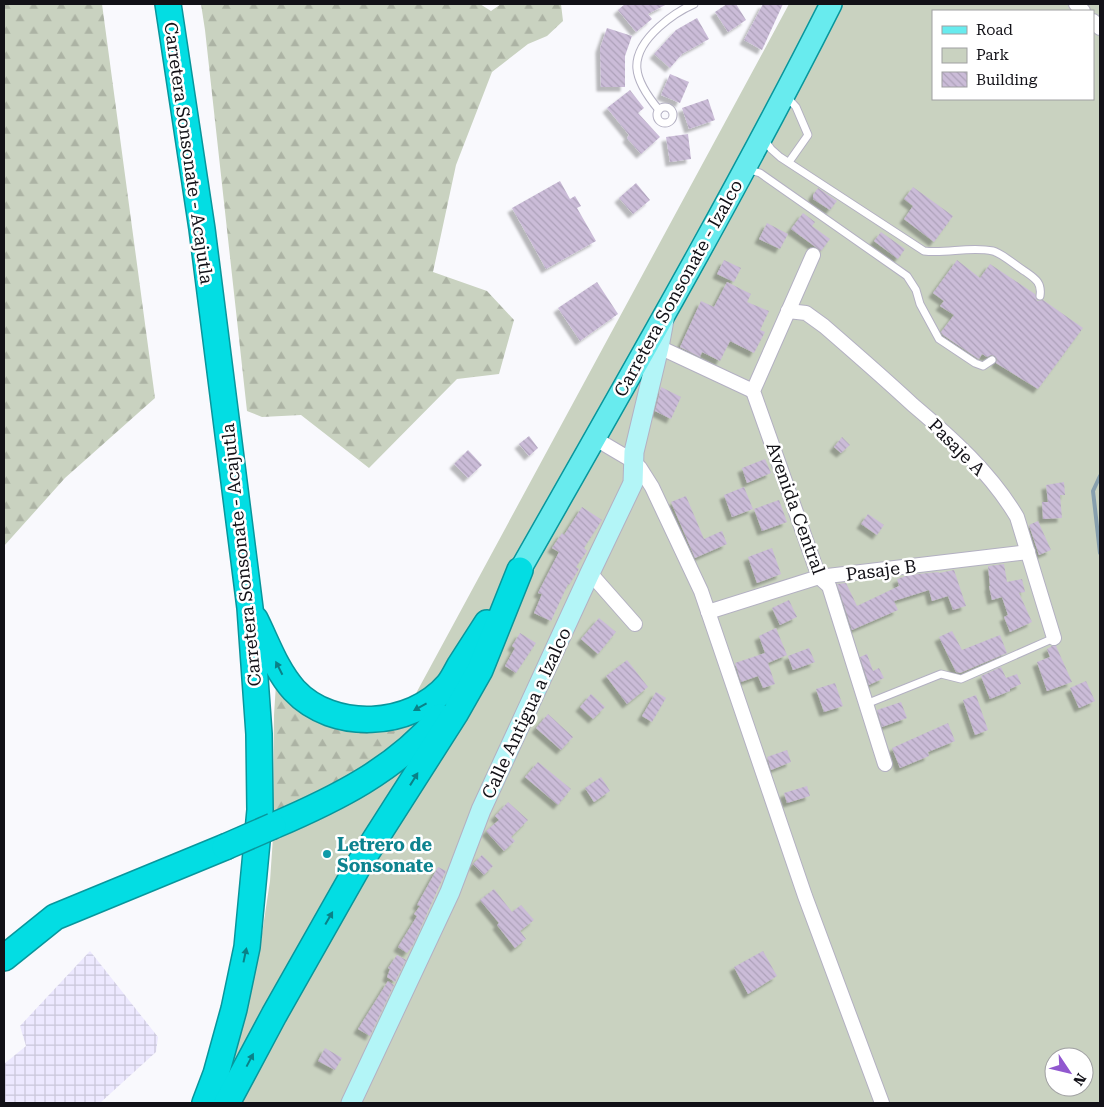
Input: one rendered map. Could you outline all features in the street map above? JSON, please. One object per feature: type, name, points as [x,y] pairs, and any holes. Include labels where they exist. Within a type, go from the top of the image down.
[{"type":"highway","points":[[156,4],[185,212],[238,650],[244,745],[244,823],[232,935],[211,1032],[189,1103]]},
{"type":"highway","name":"Carretera Sonsonate - Acajutla","points":[[168,4],[202,229],[250,608],[259,734],[260,810],[247,947],[234,1009],[206,1103]]},
{"type":"highway","points":[[250,608],[282,673],[294,690],[306,700],[335,714],[352,718],[385,720],[421,707],[448,685],[520,570]]},
{"type":"highway","points":[[4,958],[55,917],[225,847],[336,798],[361,784],[393,762],[432,726],[457,695],[520,570]]},
{"type":"highway","points":[[227,1103],[274,1015],[360,863],[455,714],[480,670],[520,570]]},
{"type":"main road","name":"Carretera Sonsonate - Izalco","points":[[520,570],[666,313],[831,4]]},
{"type":"street","points":[[660,347],[754,391],[813,255]]},
{"type":"street","name":"Pasaje A","points":[[788,311],[806,313],[824,326],[978,465],[1010,505],[1017,517],[1054,638]]},
{"type":"street","name":"Calle Antigua a Izalco","points":[[351,1103],[450,892],[481,810],[633,483],[633,461],[660,347],[666,313]]},
{"type":"street","name":"Avenida Central","points":[[754,391],[819,577],[829,586],[885,764]]},
{"type":"street","points":[[594,438],[633,461],[640,468],[652,487],[700,591],[805,896],[882,1103]]},
{"type":"street","name":"Pasaje B","points":[[708,612],[819,577],[1028,552]]},
{"type":"street","points":[[590,572],[635,624]]},
{"type":"lane","points":[[659,110],[640,83],[636,66],[639,49],[650,36],[679,10],[694,4]]},
{"type":"lane","points":[[784,93],[796,107],[808,135],[789,162]]},
{"type":"lane","points":[[762,136],[771,148],[789,162],[924,251],[994,251],[1037,279],[1041,287],[1040,296]]},
{"type":"lane","points":[[744,168],[760,173],[907,276],[916,290],[920,304],[939,339],[975,363],[983,366],[992,360]]},
{"type":"lane","points":[[866,704],[941,674],[961,679],[1054,638]]},
{"type":"shaded area","points":[[90,951],[158,1037],[156,1052],[100,1103],[4,1103],[4,1064],[26,1046],[20,1026]]},
{"type":"green space","points":[[4,4],[102,4],[155,398],[65,478],[4,546]]},
{"type":"green space","points":[[201,4],[480,4],[491,11],[501,4],[561,4],[563,21],[547,36],[528,44],[492,72],[456,165],[433,272],[487,291],[514,320],[499,374],[457,379],[369,468],[301,415],[262,417],[247,411]]},
{"type":"green space","points":[[789,4],[1100,4],[1100,1103],[194,1103],[246,1007],[260,947],[270,881],[273,837],[361,795]]},
{"type":"green space","points":[[276,684],[291,700],[424,715],[374,762],[273,818]]},
{"type":"building","points":[[625,4],[667,4],[648,14],[652,19],[636,32],[618,10]]},
{"type":"building","points":[[727,4],[736,4],[746,20],[728,32],[715,12]]},
{"type":"building","points":[[763,4],[783,4],[762,50],[744,40]]},
{"type":"building","points":[[697,18],[709,39],[682,54],[670,68],[654,54],[676,30]]},
{"type":"building","points":[[607,28],[632,36],[625,56],[625,87],[601,87],[600,48]]},
{"type":"building","points":[[670,74],[689,82],[680,103],[661,95]]},
{"type":"building","points":[[630,90],[644,108],[638,113],[660,137],[641,154],[627,138],[629,135],[607,108]]},
{"type":"building","points":[[708,99],[715,120],[689,129],[682,108]]},
{"type":"building","points":[[688,134],[691,159],[670,162],[666,137]]},
{"type":"building","points":[[560,181],[570,199],[575,196],[581,206],[577,208],[596,241],[546,269],[512,208]]},
{"type":"building","points":[[636,183],[650,200],[633,214],[619,198]]},
{"type":"building","points":[[913,187],[953,216],[934,242],[904,219],[913,206],[904,199]]},
{"type":"building","points":[[818,188],[837,201],[830,210],[813,199],[813,195]]},
{"type":"building","points":[[803,213],[815,222],[812,226],[830,239],[821,251],[791,229]]},
{"type":"building","points":[[767,223],[788,234],[780,249],[759,239]]},
{"type":"building","points":[[881,232],[905,249],[898,259],[874,241]]},
{"type":"building","points":[[724,260],[741,268],[734,282],[717,274]]},
{"type":"building","points":[[957,260],[980,278],[990,264],[1035,294],[1037,301],[1043,300],[1083,328],[1038,389],[996,363],[997,359],[995,356],[987,357],[982,354],[979,359],[941,332],[954,315],[940,306],[944,301],[933,293]]},
{"type":"building","points":[[597,282],[618,314],[580,341],[558,308]]},
{"type":"building","points":[[727,282],[751,294],[747,302],[769,311],[760,330],[765,332],[754,353],[730,341],[720,361],[702,352],[700,357],[680,347],[701,301],[714,307]]},
{"type":"building","points":[[661,387],[681,397],[671,419],[655,411]]},
{"type":"building","points":[[529,436],[538,448],[529,456],[519,444]]},
{"type":"building","points":[[842,437],[850,445],[841,453],[834,447]]},
{"type":"building","points":[[468,450],[482,465],[468,478],[454,464]]},
{"type":"building","points":[[765,459],[771,473],[747,483],[742,468]]},
{"type":"building","points":[[1064,482],[1065,495],[1060,495],[1062,518],[1043,519],[1042,502],[1048,502],[1046,485]]},
{"type":"building","points":[[744,487],[753,509],[732,517],[724,495]]},
{"type":"building","points":[[686,496],[704,539],[722,531],[727,544],[695,558],[671,502]]},
{"type":"building","points":[[779,500],[787,522],[762,531],[754,509]]},
{"type":"building","points":[[582,507],[602,520],[584,548],[587,551],[576,567],[579,569],[568,584],[551,621],[534,613],[542,594],[538,593],[559,552],[552,548],[562,533],[564,535]]},
{"type":"building","points":[[868,514],[884,525],[877,535],[861,524]]},
{"type":"building","points":[[1038,521],[1051,550],[1039,555],[1029,525]]},
{"type":"building","points":[[772,548],[781,574],[757,583],[748,557]]},
{"type":"building","points":[[1004,564],[1007,582],[1022,579],[1025,592],[1019,593],[1032,622],[1010,632],[1004,617],[1008,615],[1002,597],[992,600],[989,586],[988,566]]},
{"type":"building","points":[[954,570],[966,606],[953,610],[948,596],[932,601],[929,590],[894,601],[898,610],[852,630],[837,584],[846,583],[857,606],[899,586],[897,579],[909,575]]},
{"type":"building","points":[[789,600],[797,617],[780,625],[772,608]]},
{"type":"building","points":[[599,618],[616,632],[598,654],[581,639]]},
{"type":"building","points":[[776,628],[787,655],[768,663],[775,684],[763,688],[758,676],[741,682],[735,663],[765,653],[759,636]]},
{"type":"building","points":[[952,631],[962,650],[1000,635],[1007,653],[960,673],[956,672],[939,637]]},
{"type":"building","points":[[520,633],[536,643],[516,673],[505,666],[515,648],[512,646]]},
{"type":"building","points":[[1056,646],[1072,682],[1047,691],[1037,662],[1050,657],[1047,649]]},
{"type":"building","points":[[809,648],[815,662],[793,670],[788,656]]},
{"type":"building","points":[[867,654],[873,671],[879,668],[884,678],[869,685],[860,657]]},
{"type":"building","points":[[627,660],[648,687],[627,704],[606,676]]},
{"type":"building","points":[[1001,667],[1006,678],[1017,674],[1021,684],[1010,689],[1010,691],[990,699],[981,676]]},
{"type":"building","points":[[1086,681],[1095,701],[1079,708],[1070,688]]},
{"type":"building","points":[[835,683],[843,706],[824,712],[816,689]]},
{"type":"building","points":[[656,692],[666,698],[652,722],[642,716]]},
{"type":"building","points":[[591,694],[605,707],[593,719],[580,707]]},
{"type":"building","points":[[976,695],[988,730],[975,735],[963,700]]},
{"type":"building","points":[[901,702],[907,718],[882,727],[877,710]]},
{"type":"building","points":[[548,714],[573,737],[561,750],[536,728]]},
{"type":"building","points":[[948,723],[955,741],[928,752],[929,756],[900,768],[892,748]]},
{"type":"building","points":[[787,750],[791,762],[771,770],[767,757]]},
{"type":"building","points":[[538,762],[571,789],[558,805],[525,777]]},
{"type":"building","points":[[601,777],[610,791],[594,802],[585,788]]},
{"type":"building","points":[[807,786],[810,796],[787,803],[784,793]]},
{"type":"building","points":[[508,802],[528,820],[511,837],[515,841],[504,851],[486,831],[499,820],[495,816]]},
{"type":"building","points":[[482,855],[493,866],[484,875],[473,864]]},
{"type":"building","points":[[438,867],[446,871],[413,945],[407,953],[398,947],[417,916],[414,914],[420,906],[417,905]]},
{"type":"building","points":[[494,889],[512,912],[521,905],[534,920],[520,931],[526,939],[515,948],[497,925],[499,923],[480,900]]},
{"type":"building","points":[[763,951],[777,976],[748,994],[734,967]]},
{"type":"building","points":[[397,955],[406,960],[395,982],[387,977],[390,969],[388,968]]},
{"type":"building","points":[[388,981],[394,985],[370,1036],[358,1029]]},
{"type":"building","points":[[325,1048],[342,1058],[335,1070],[318,1061]]},
{"type":"waterway","points":[[1100,476],[1093,491],[1100,553]]},
{"type":"place","name":"Letrero de Sonsonate","points":[[327,854]]}]
